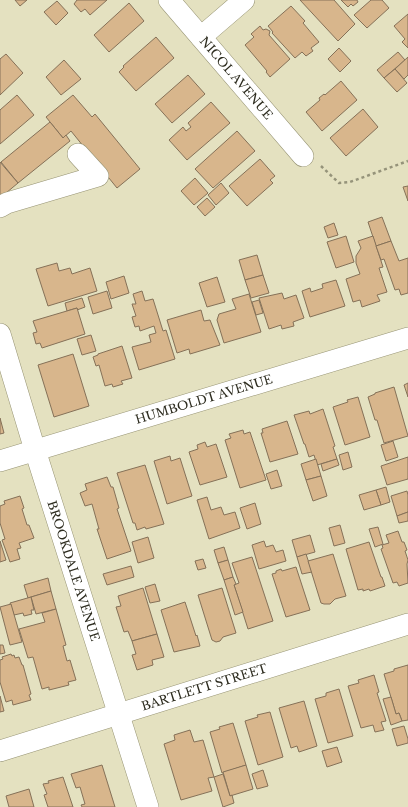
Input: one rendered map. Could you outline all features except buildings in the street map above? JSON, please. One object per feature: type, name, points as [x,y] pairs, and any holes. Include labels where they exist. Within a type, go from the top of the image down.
[{"type":"street","name":"NICOL AVENUE","points":[[169,0],[303,156]]},
{"type":"street","points":[[201,37],[244,0]]},
{"type":"street","points":[[0,207],[6,203],[98,176],[78,154]]},
{"type":"street","name":"BROOKDALE AVENUE","points":[[0,334],[35,450],[120,714],[148,807]]},
{"type":"street","name":"HUMBOLDT AVENUE","points":[[0,461],[408,338]]},
{"type":"street","name":"BARTLETT STREET","points":[[0,752],[408,624]]},
{"type":"path","points":[[303,156],[316,162],[339,183],[350,182],[408,160]]}]
